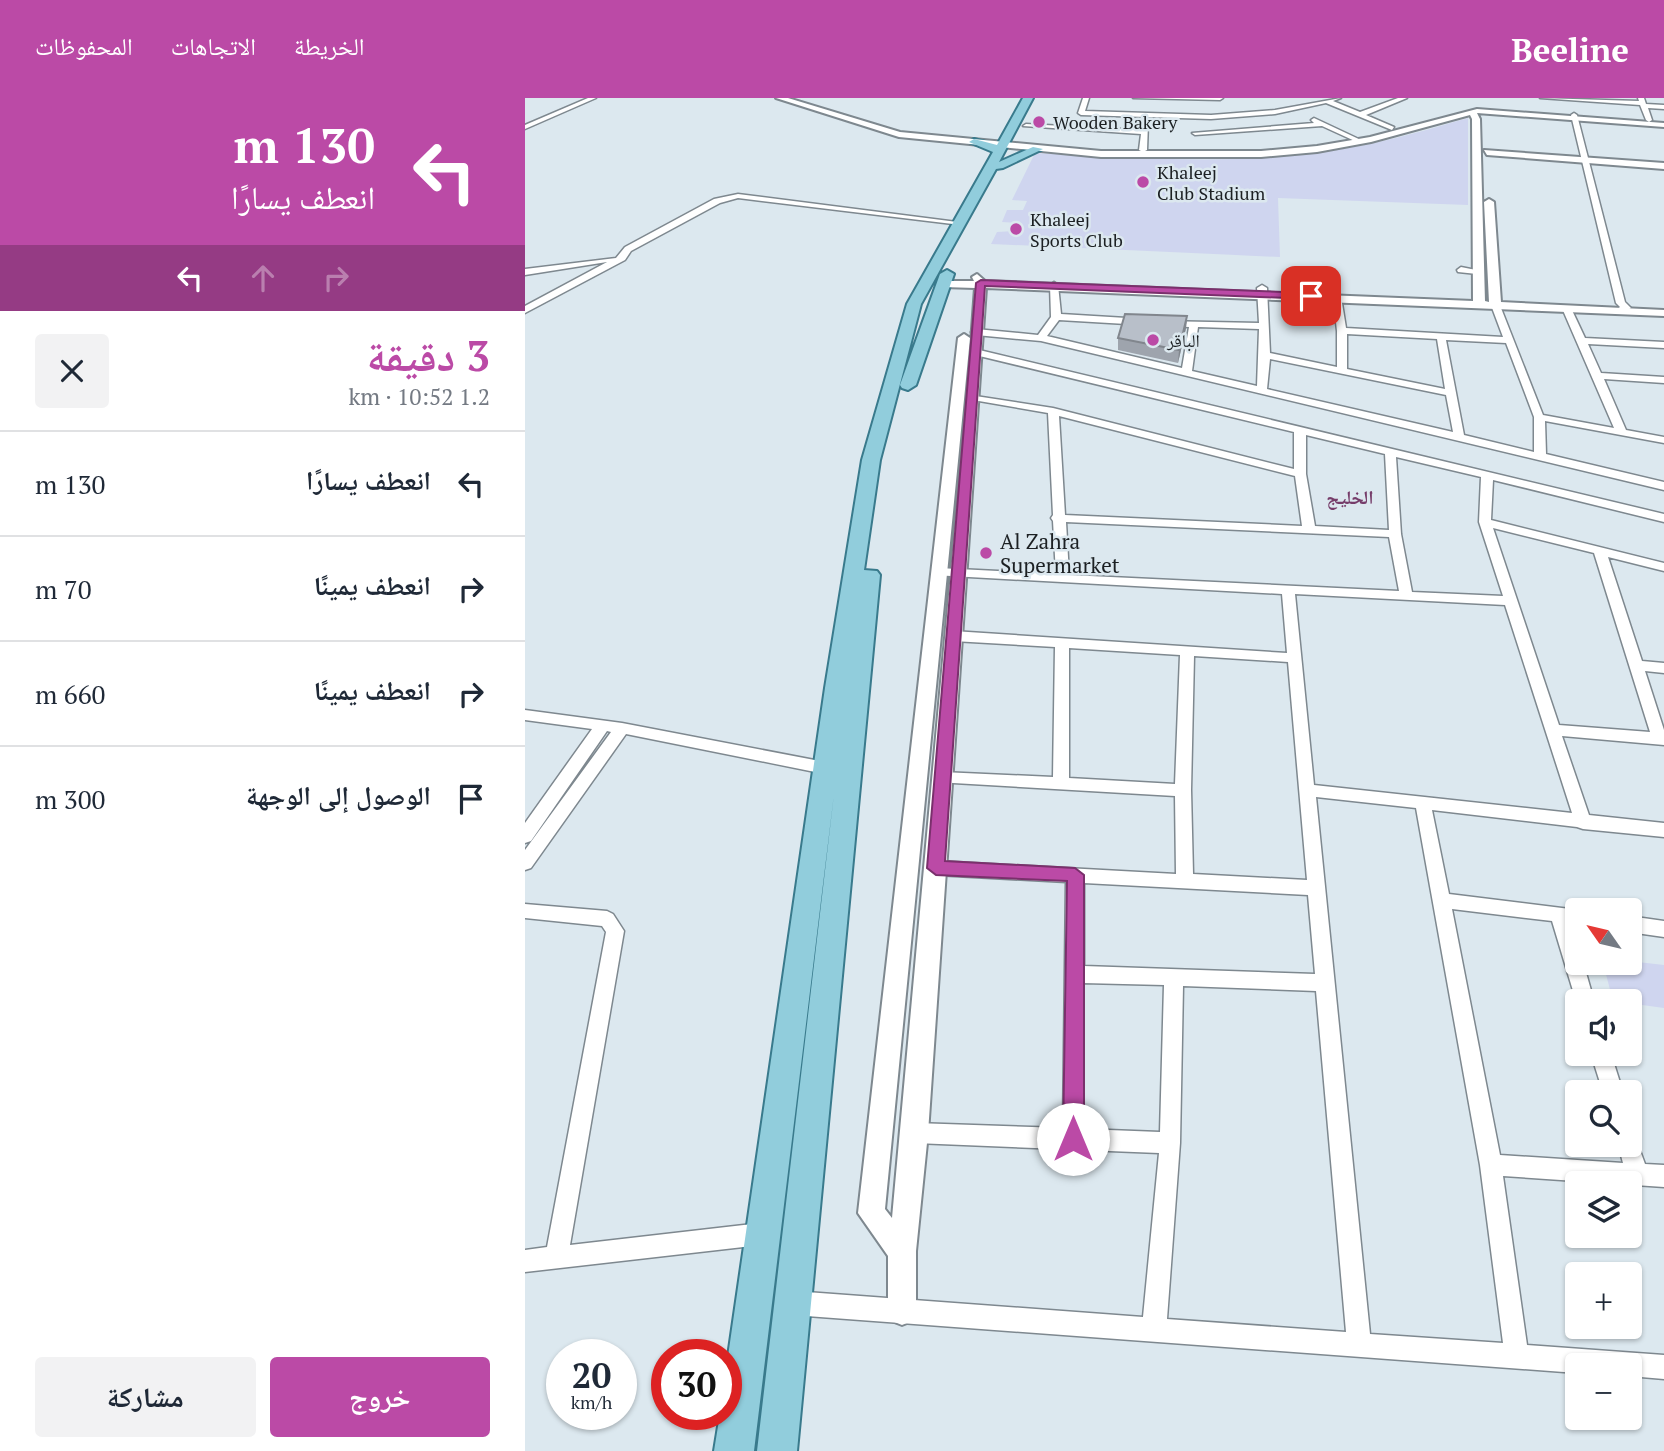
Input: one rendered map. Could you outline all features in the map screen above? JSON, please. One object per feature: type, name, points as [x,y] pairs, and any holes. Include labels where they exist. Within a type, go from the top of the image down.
[{"type":"main road","points":[[734,1451],[825,768],[871,460],[914,304],[961,223],[1013,145],[1028,98]]},
{"type":"main road","points":[[778,1451],[847,771],[888,453],[901,405],[946,278],[968,226],[1041,98]]},
{"type":"main road","points":[[974,142],[994,147],[1051,146]]},
{"type":"street","points":[[525,127],[593,98]]},
{"type":"street","points":[[781,98],[899,134],[974,142]]},
{"type":"street","points":[[796,98],[893,128],[1101,154],[1261,154],[1355,139],[1476,111],[1489,106],[1493,98]]},
{"type":"street","points":[[1073,128],[1086,98]]},
{"type":"street","points":[[1136,98],[1220,98]]},
{"type":"street","points":[[1081,113],[1191,117],[1287,109],[1338,98]]},
{"type":"street","points":[[1359,115],[1404,98]]},
{"type":"street","points":[[1543,98],[1643,102],[1664,107]]},
{"type":"street","points":[[1190,99],[1198,150]]},
{"type":"street","points":[[1327,101],[1392,128]]},
{"type":"street","points":[[1643,102],[1649,120]]},
{"type":"street","points":[[1276,103],[1355,139]]},
{"type":"street","points":[[1051,146],[1260,149],[1355,139],[1459,107],[1476,111],[1664,123]]},
{"type":"street","points":[[1476,111],[1483,120],[1487,154],[1494,301],[1539,417],[1540,457]]},
{"type":"street","points":[[1476,111],[1478,300]]},
{"type":"street","points":[[1574,116],[1664,123]]},
{"type":"street","points":[[1574,116],[1621,307]]},
{"type":"street","points":[[1143,149],[1146,117]]},
{"type":"street","points":[[1195,132],[1322,124]]},
{"type":"street","points":[[1013,145],[1073,128],[1144,132]]},
{"type":"street","points":[[1487,154],[1664,168]]},
{"type":"street","points":[[525,310],[622,258],[628,249],[717,201],[738,196],[961,223]]},
{"type":"street","points":[[525,272],[622,258]]},
{"type":"street","points":[[1461,270],[1477,271]]},
{"type":"street","points":[[946,278],[979,285],[1262,291],[1336,297],[1478,300]]},
{"type":"street","points":[[979,285],[1262,291],[1621,307],[1664,313]]},
{"type":"street","points":[[902,1251],[871,1213],[948,572],[973,397],[979,285]]},
{"type":"street","points":[[902,1311],[902,1251],[915,1133],[953,636],[948,572],[968,299],[979,285]]},
{"type":"street","points":[[1041,338],[1056,317],[1054,285]]},
{"type":"street","points":[[1262,291],[1265,355],[1262,389]]},
{"type":"street","points":[[1336,297],[1342,331],[1342,371]]},
{"type":"street","points":[[1494,301],[1567,308],[1664,305]]},
{"type":"street","points":[[1567,308],[1584,341],[1621,430]]},
{"type":"street","points":[[1056,317],[1264,327]]},
{"type":"street","points":[[1186,374],[1194,324]]},
{"type":"street","points":[[1342,331],[1510,340]]},
{"type":"street","points":[[1441,336],[1459,438]]},
{"type":"street","points":[[976,342],[1041,338],[1664,486]]},
{"type":"street","points":[[1584,341],[1664,345]]},
{"type":"street","points":[[976,342],[1300,429],[1664,518]]},
{"type":"street","points":[[1265,355],[1451,393]]},
{"type":"street","points":[[1598,376],[1664,380]]},
{"type":"street","points":[[973,397],[1053,411],[1300,474]]},
{"type":"street","points":[[1053,411],[1057,518],[1063,577]]},
{"type":"street","points":[[1539,417],[1664,440]]},
{"type":"street","points":[[1300,429],[1300,474],[1309,529]]},
{"type":"street","points":[[1390,451],[1395,534],[1406,595]]},
{"type":"street","points":[[1487,475],[1485,522],[1584,823]]},
{"type":"street","points":[[1057,518],[1395,534]]},
{"type":"street","points":[[1485,522],[1664,567]]},
{"type":"street","points":[[1554,730],[1661,738],[1600,551]]},
{"type":"street","points":[[948,572],[1513,601]]},
{"type":"street","points":[[1289,589],[1359,1344]]},
{"type":"street","points":[[953,636],[1294,657]]},
{"type":"street","points":[[1061,784],[1062,643]]},
{"type":"street","points":[[1185,881],[1183,790],[1187,651]]},
{"type":"street","points":[[1636,666],[1664,668]]},
{"type":"street","points":[[525,715],[622,728],[825,768]]},
{"type":"street","points":[[525,836],[603,726]]},
{"type":"street","points":[[525,863],[622,728]]},
{"type":"street","points":[[942,778],[1183,790]]},
{"type":"street","points":[[1306,790],[1664,830]]},
{"type":"street","points":[[1423,804],[1491,1165],[1517,1356]]},
{"type":"street","points":[[936,868],[1315,888]]},
{"type":"street","points":[[1073,1139],[1075,875]]},
{"type":"street","points":[[1441,900],[1565,916]]},
{"type":"street","points":[[525,911],[607,919],[615,931],[556,1258]]},
{"type":"street","points":[[1642,926],[1664,929]]},
{"type":"street","points":[[1075,974],[1324,983]]},
{"type":"street","points":[[1154,1329],[1170,1143],[1174,977]]},
{"type":"street","points":[[915,1133],[1170,1143]]},
{"type":"street","points":[[1491,1165],[1588,1171]]},
{"type":"street","points":[[1642,1174],[1664,1176]]},
{"type":"street","points":[[525,1261],[761,1234]]},
{"type":"street","points":[[793,1303],[1664,1367]]},
{"type":"shaded area","points":[[1468,118],[1468,205],[1278,198],[1280,257],[991,244],[997,232],[1015,231],[1019,223],[1002,222],[1007,210],[1023,210],[1027,201],[1012,200],[1035,153],[1195,159],[1275,157],[1368,144]]},
{"type":"shaded area","points":[[1642,962],[1664,965],[1664,1008],[1642,1005],[1642,989],[1610,989],[1606,975],[1642,975]]},
{"type":"building","points":[[1125,314],[1187,316],[1179,350],[1118,338]]},
{"type":"place","name":"Wooden Bakery","points":[[1039,122]]},
{"type":"place","name":"Khaleej Club Stadium","points":[[1143,182]]},
{"type":"place","name":"Khaleej Sports Club","points":[[1016,229]]},
{"type":"place","name":"الباقر","points":[[1153,340]]},
{"type":"place","name":"Al Zahra Supermarket","points":[[986,553]]},
{"type":"district","name":"الخليج","points":[[1350,496]]},
{"type":"route","points":[[1073,1139],[1075,875],[936,868],[981,283],[1311,296]]}]
